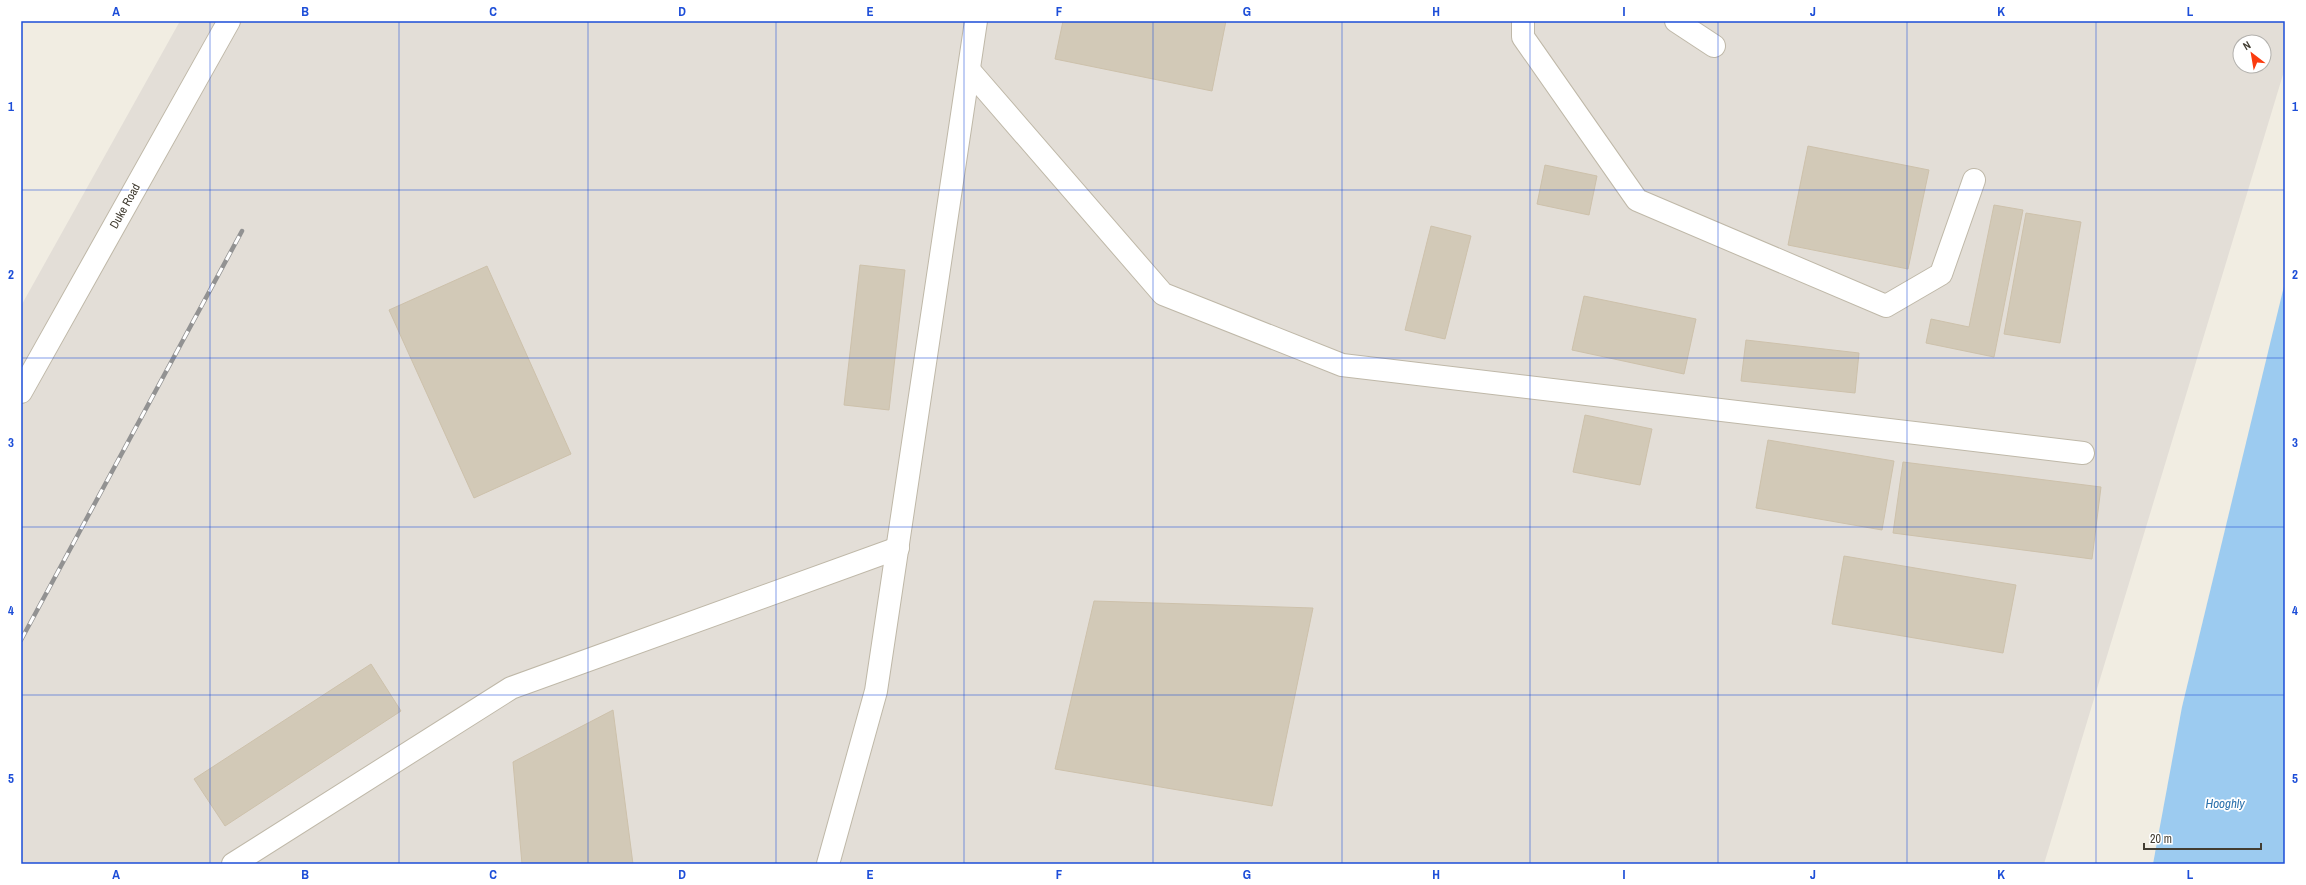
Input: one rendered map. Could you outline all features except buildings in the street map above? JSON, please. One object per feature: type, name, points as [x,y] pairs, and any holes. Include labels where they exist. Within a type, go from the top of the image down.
[{"type":"street","name":"Duke Road","points":[[21,392],[229,21]]},
{"type":"street","points":[[828,864],[876,691],[976,21]]},
{"type":"street","points":[[1523,21],[1523,38],[1637,200],[1886,306],[1941,274],[1974,180]]},
{"type":"street","points":[[1676,21],[1714,46]]},
{"type":"street","points":[[969,70],[1163,294],[1342,365],[2083,453]]},
{"type":"street","points":[[233,864],[512,688],[898,548]]},
{"type":"shaded area","points":[[180,21],[2285,21],[2285,68],[2044,864],[21,864],[21,306]]},
{"type":"water","name":"Hooghly","points":[[2285,282],[2285,864],[2153,864],[2182,707]]},
{"type":"railway","points":[[21,640],[242,231]]}]
